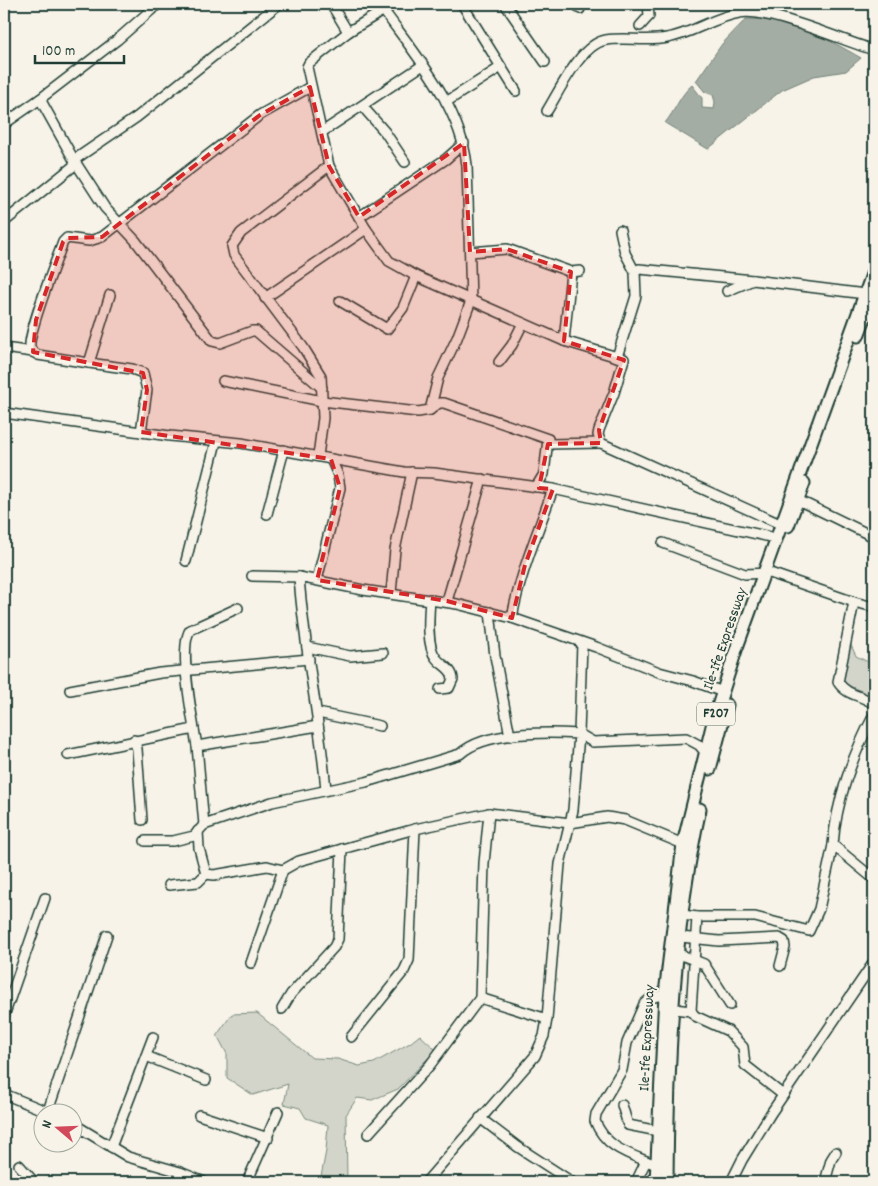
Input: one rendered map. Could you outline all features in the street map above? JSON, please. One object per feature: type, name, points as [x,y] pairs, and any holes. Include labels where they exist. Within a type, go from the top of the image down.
[{"type":"main road","name":"Ile-Ife Expressway","points":[[666,1182],[674,1008],[683,915],[693,843],[723,692],[736,650],[798,500],[870,294],[874,269]]},
{"type":"main road","name":"Ile-Ife Expressway","points":[[656,1182],[651,1163],[658,1131],[665,994],[683,844],[706,753],[715,734],[738,668],[768,573],[780,524],[870,294]]},
{"type":"street","points":[[4,124],[40,99],[116,40],[158,4]]},
{"type":"street","points":[[4,222],[75,162],[137,117],[279,4]]},
{"type":"street","points":[[331,4],[348,32]]},
{"type":"street","points":[[394,4],[348,32],[308,63],[310,87],[329,166],[366,229],[389,261],[416,276],[564,341],[624,359],[599,430],[598,435],[602,443]]},
{"type":"street","points":[[462,4],[516,91]]},
{"type":"street","points":[[505,4],[546,62]]},
{"type":"street","points":[[640,26],[649,16],[648,4]]},
{"type":"street","points":[[384,11],[423,65],[446,102],[464,143],[470,252],[470,300],[457,338],[438,378],[430,410]]},
{"type":"street","points":[[546,111],[585,51],[594,43],[607,40],[670,38],[740,12],[767,14],[874,50]]},
{"type":"street","points":[[322,132],[363,107],[423,65]]},
{"type":"street","points":[[446,102],[501,67]]},
{"type":"street","points":[[33,352],[30,347],[36,320],[63,242],[67,238],[96,240],[172,186],[260,115],[310,87]]},
{"type":"street","points":[[40,99],[75,162],[105,208],[158,269],[212,342],[220,343],[256,331],[322,388]]},
{"type":"street","points":[[363,107],[385,132],[405,162]]},
{"type":"street","points":[[359,217],[434,167],[464,143]]},
{"type":"street","points":[[318,456],[323,418],[321,376],[234,256],[232,246],[234,240],[329,166]]},
{"type":"street","points":[[265,298],[366,229]]},
{"type":"street","points":[[617,356],[636,296],[635,272],[625,253],[620,230]]},
{"type":"street","points":[[470,252],[507,249],[575,271],[564,341]]},
{"type":"street","points":[[635,272],[650,269],[870,294]]},
{"type":"street","points":[[340,301],[387,329],[403,308],[416,276]]},
{"type":"street","points":[[727,291],[753,280]]},
{"type":"street","points":[[89,363],[110,295]]},
{"type":"street","points":[[499,362],[512,345],[523,323]]},
{"type":"street","points":[[4,348],[132,369],[142,373],[145,377],[147,390],[141,432]]},
{"type":"street","points":[[223,381],[322,401],[418,412],[430,410],[439,403],[444,403],[548,439],[544,474],[536,488]]},
{"type":"street","points":[[4,413],[284,450],[412,472],[553,489],[776,538]]},
{"type":"street","points":[[186,561],[216,442]]},
{"type":"street","points":[[548,444],[602,443],[780,524]]},
{"type":"street","points":[[266,514],[284,450]]},
{"type":"street","points":[[317,580],[340,488],[338,475],[331,458]]},
{"type":"street","points":[[391,593],[395,550],[412,472]]},
{"type":"street","points":[[447,602],[482,479]]},
{"type":"street","points":[[512,618],[525,565],[536,540],[553,489]]},
{"type":"street","points":[[798,500],[874,537]]},
{"type":"street","points":[[663,543],[745,574],[768,573],[874,607]]},
{"type":"street","points":[[252,576],[299,577],[363,590],[447,602],[490,612],[512,618],[659,672],[693,681],[723,692]]},
{"type":"street","points":[[299,577],[302,620],[318,713],[326,790]]},
{"type":"street","points":[[430,599],[429,636],[434,658],[453,674],[452,684],[449,688],[440,689]]},
{"type":"street","points":[[854,602],[838,682],[844,691],[874,704]]},
{"type":"street","points":[[206,874],[199,848],[201,828],[197,746],[186,670],[185,637],[190,630],[238,608]]},
{"type":"street","points":[[490,612],[496,663],[510,736]]},
{"type":"street","points":[[426,1182],[535,1056],[544,1036],[560,864],[576,792],[582,643]]},
{"type":"street","points":[[307,647],[350,656],[383,653]]},
{"type":"street","points":[[70,690],[186,670],[208,670],[309,659]]},
{"type":"street","points":[[318,713],[380,726]]},
{"type":"street","points":[[683,915],[697,917],[756,917],[809,931],[819,909],[833,845],[835,819],[860,743],[874,715]]},
{"type":"street","points":[[197,746],[318,726]]},
{"type":"street","points":[[68,755],[194,729]]},
{"type":"street","points":[[145,841],[174,841],[194,836],[201,828],[272,802],[383,777],[460,754],[469,746],[510,736],[556,732],[579,734],[593,742],[686,738],[699,745],[706,753]]},
{"type":"street","points":[[134,740],[137,749],[142,820]]},
{"type":"street","points":[[368,1134],[430,1065],[480,998],[484,863],[489,813]]},
{"type":"street","points":[[251,963],[283,870],[299,861],[342,849],[415,829],[489,813],[570,823],[607,816],[625,820],[683,844]]},
{"type":"street","points":[[351,1037],[404,971],[409,960],[415,829]]},
{"type":"street","points":[[833,845],[874,879]]},
{"type":"street","points":[[282,1009],[291,994],[334,947],[338,939],[342,849]]},
{"type":"street","points":[[206,874],[214,875],[267,866],[283,870]]},
{"type":"street","points":[[169,885],[198,882],[206,874]]},
{"type":"street","points":[[4,1015],[46,898]]},
{"type":"street","points":[[697,917],[697,940],[692,959],[691,1011],[695,1016],[728,1031],[743,1046],[742,1057],[744,1065],[783,1095]]},
{"type":"street","points":[[54,1104],[107,936]]},
{"type":"street","points":[[681,937],[697,940],[779,938],[784,941],[785,947],[780,966]]},
{"type":"street","points":[[679,954],[704,964],[730,1005]]},
{"type":"street","points":[[731,1182],[742,1160],[783,1095],[835,1022],[874,962]]},
{"type":"street","points":[[636,1182],[651,1163],[615,1148],[606,1141],[595,1121],[596,1114],[622,1070],[627,1043],[644,1004],[651,998],[665,994]]},
{"type":"street","points":[[480,998],[547,1019]]},
{"type":"street","points":[[674,1008],[691,1011]]},
{"type":"street","points":[[111,1147],[153,1037]]},
{"type":"street","points":[[146,1056],[206,1080]]},
{"type":"street","points":[[4,1094],[32,1105]]},
{"type":"street","points":[[622,1104],[628,1125],[658,1131]]},
{"type":"street","points":[[247,1182],[278,1112]]},
{"type":"street","points":[[199,1115],[268,1138]]},
{"type":"street","points":[[480,1118],[518,1147],[572,1182]]},
{"type":"street","points":[[82,1129],[128,1157],[180,1172],[189,1180],[204,1182]]},
{"type":"street","points":[[825,1182],[830,1160],[836,1152]]},
{"type":"street","points":[[19,1165],[34,1182]]},
{"type":"highlighted area","points":[[310,87],[329,166],[359,217],[464,143],[470,252],[507,249],[571,272],[564,341],[624,360],[599,430],[601,443],[548,444],[539,488],[553,489],[525,565],[512,618],[447,601],[317,580],[340,488],[331,459],[141,432],[147,390],[143,373],[33,352],[36,320],[63,242],[67,238],[102,237],[260,115]]},
{"type":"shaded area","points":[[746,19],[776,22],[806,31],[834,43],[861,58],[846,71],[814,76],[782,90],[708,149],[665,123],[684,93],[692,85],[702,98],[702,108],[714,109],[713,95],[705,92],[696,81],[722,44]]},
{"type":"shaded area","points":[[850,643],[856,656],[874,665],[874,699],[841,679]]},
{"type":"shaded area","points":[[257,1013],[312,1058],[338,1059],[359,1066],[374,1063],[410,1043],[420,1035],[436,1050],[398,1089],[372,1100],[357,1098],[346,1115],[347,1180],[350,1182],[320,1182],[326,1151],[328,1125],[306,1118],[300,1108],[284,1104],[288,1084],[253,1095],[227,1078],[227,1054],[217,1035],[232,1014]]}]
